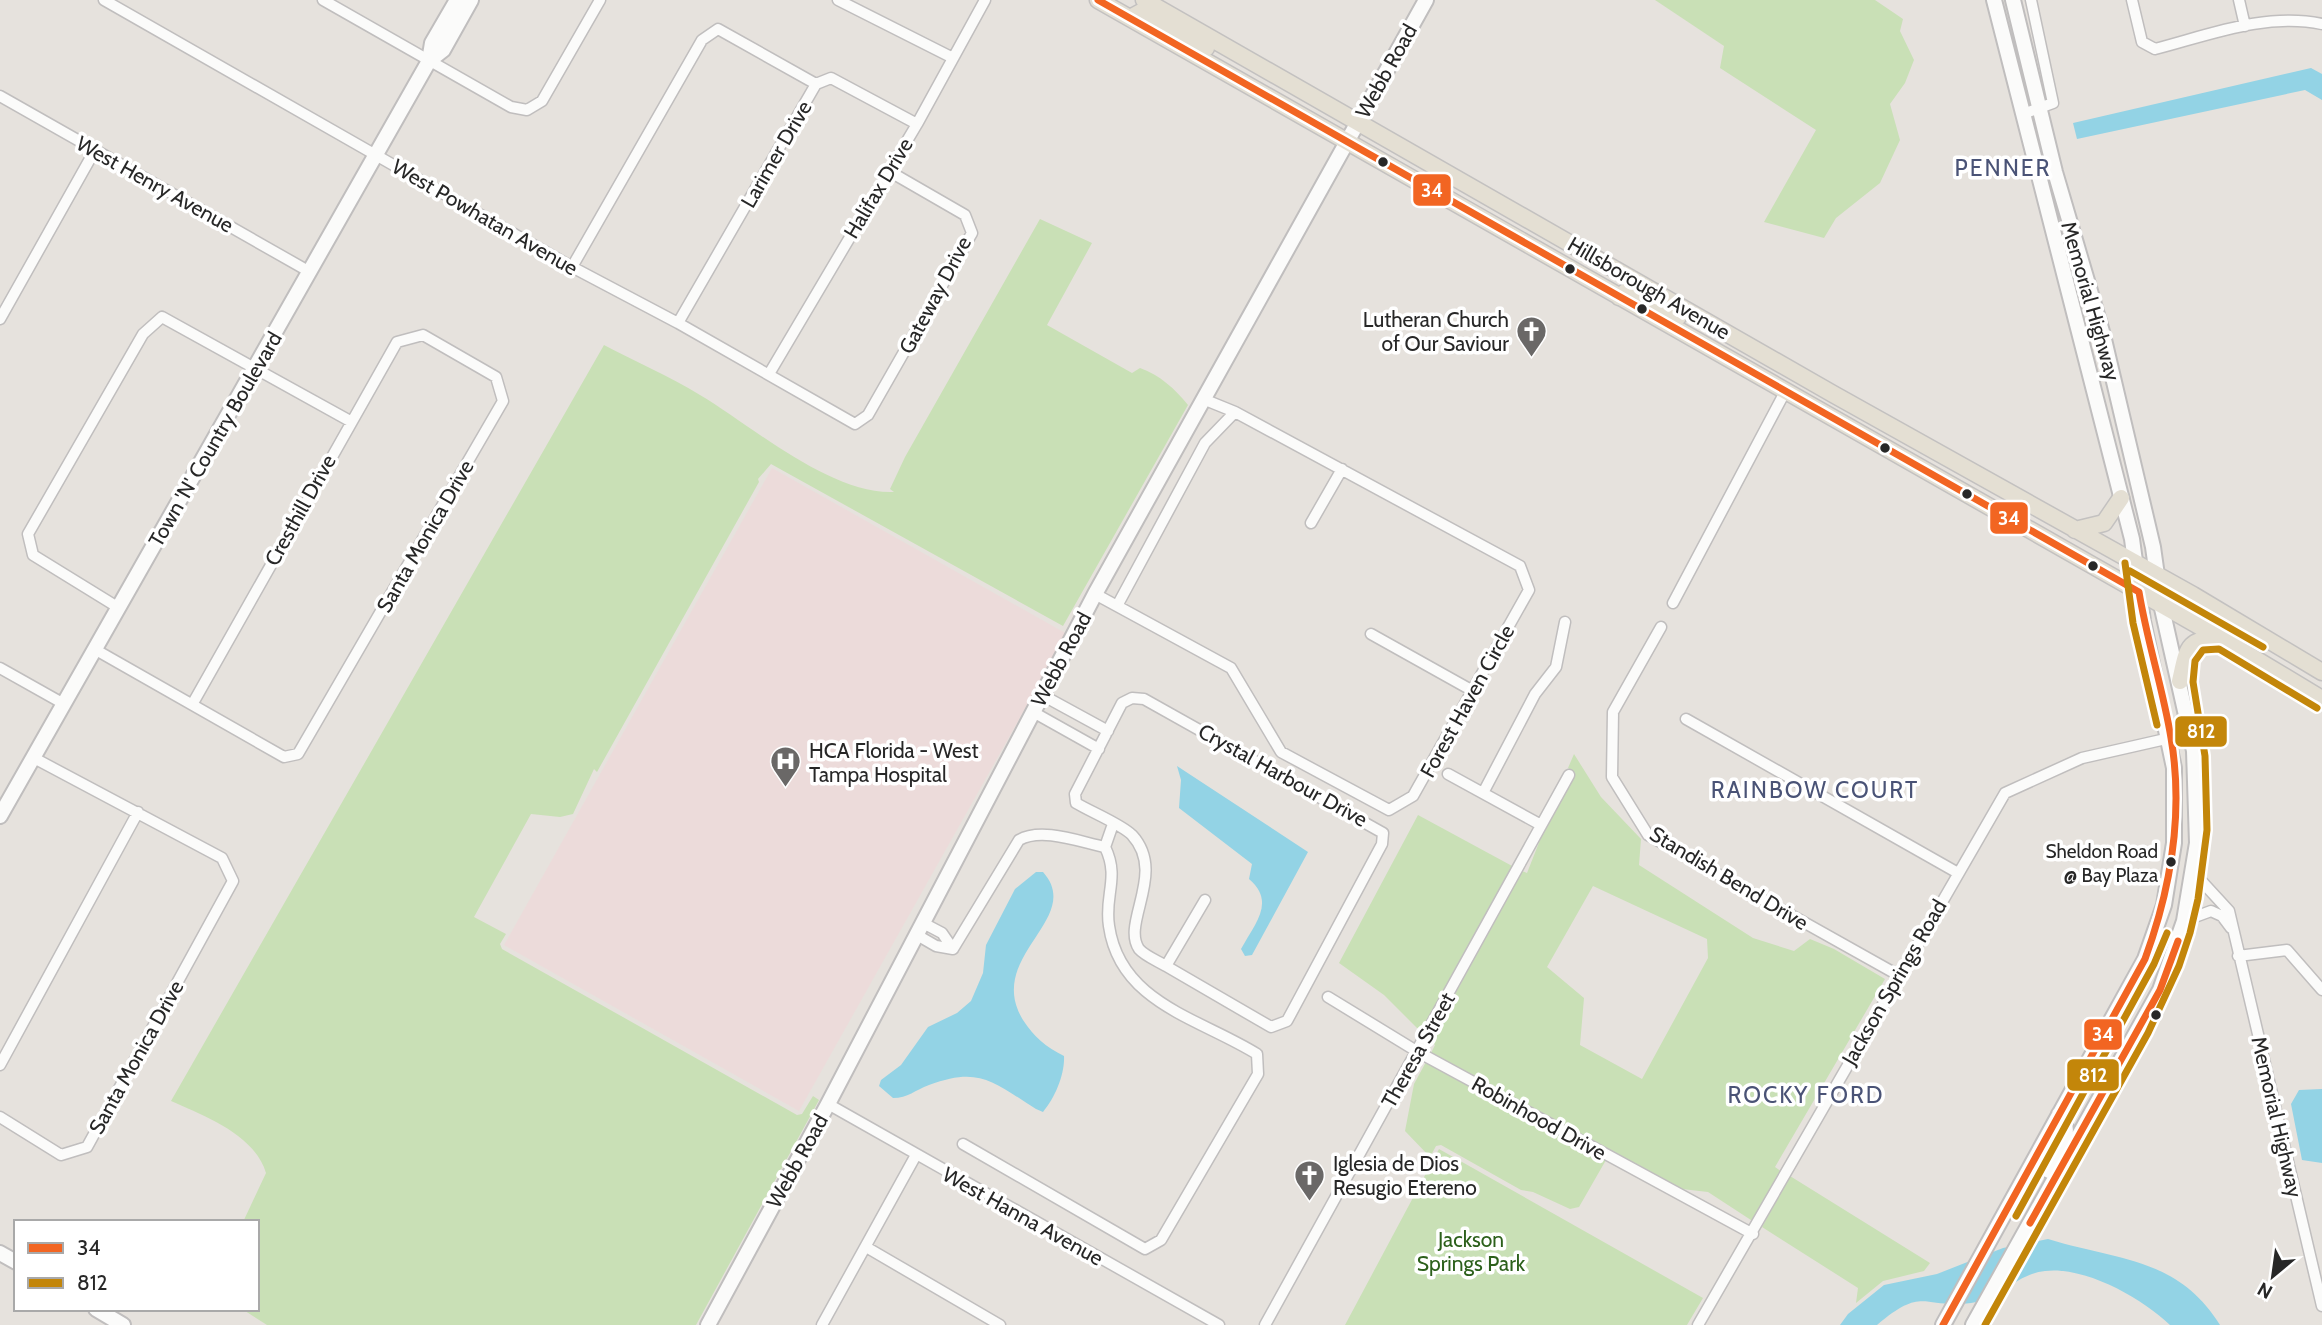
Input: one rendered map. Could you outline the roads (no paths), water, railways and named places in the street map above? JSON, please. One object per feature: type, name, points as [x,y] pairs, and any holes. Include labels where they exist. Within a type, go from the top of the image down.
[{"type":"main road","name":"Town 'N' Country Boulevard","points":[[2,807],[34,758],[377,155],[429,61],[432,43],[457,0]]},
{"type":"main road","name":"Town 'N' Country Boulevard","points":[[429,61],[443,50],[471,0]]},
{"type":"main road","name":"Hillsborough Avenue","points":[[1098,0],[2321,697]]},
{"type":"main road","name":"Hillsborough Avenue","points":[[1144,0],[1833,394],[2135,562],[2322,672]]},
{"type":"main road","name":"Webb Road","points":[[708,1325],[828,1104],[1095,594],[1426,0]]},
{"type":"main road","name":"Memorial Highway","points":[[1945,1323],[2145,959],[2170,881],[2176,802],[2170,738],[2121,498],[1994,0]]},
{"type":"main road","name":"Memorial Highway","points":[[1976,1320],[2160,990],[2184,921],[2194,873],[2198,798],[2194,751],[2161,604],[2153,547],[2103,335],[2055,172],[2013,0]]},
{"type":"main road","points":[[1130,18],[1141,12],[1216,53],[1224,54],[1230,49]]},
{"type":"main road","points":[[1497,226],[1507,218],[1553,241],[1564,238]]},
{"type":"main road","points":[[1542,253],[1567,258],[1615,282],[1630,277]]},
{"type":"main road","points":[[2060,265],[2082,264]]},
{"type":"main road","points":[[1619,297],[1627,291],[1634,292],[1726,344],[1739,339]]},
{"type":"main road","points":[[1738,365],[1756,366],[1811,397],[1833,394]]},
{"type":"main road","points":[[1899,457],[1910,437]]},
{"type":"main road","points":[[2075,530],[2104,523],[2121,498]]},
{"type":"main road","points":[[2180,681],[2192,643],[2206,638],[2222,639]]},
{"type":"main road","points":[[2038,1209],[2041,1186],[2067,1132],[2065,1120],[2059,1114]]},
{"type":"main road","points":[[99,1311],[123,1325]]},
{"type":"street","name":"West Powhatan Avenue","points":[[104,0],[572,267],[678,323],[855,424],[868,415]]},
{"type":"street","points":[[323,0],[511,107],[527,110],[542,101],[600,0]]},
{"type":"street","points":[[838,0],[954,58]]},
{"type":"street","name":"Halifax Drive","points":[[769,374],[887,170],[917,124],[985,0]]},
{"type":"street","points":[[2023,114],[2041,110],[2053,103],[2031,0]]},
{"type":"street","points":[[2132,0],[2142,42],[2155,48],[2245,26],[2296,19],[2322,24]]},
{"type":"street","points":[[2239,0],[2245,26]]},
{"type":"street","points":[[572,267],[702,40],[718,29],[817,84]]},
{"type":"street","name":"Larimer Drive","points":[[678,323],[817,84],[831,78],[917,124]]},
{"type":"street","name":"West Henry Avenue","points":[[1,100],[310,272]]},
{"type":"street","points":[[0,318],[95,150]]},
{"type":"street","name":"Gateway Drive","points":[[868,415],[972,233],[965,215],[887,170]]},
{"type":"street","points":[[119,608],[33,555],[28,534],[143,334],[162,317],[350,421]]},
{"type":"street","name":"Cresthill Drive","points":[[193,703],[397,342],[423,335]]},
{"type":"street","name":"Santa Monica Drive","points":[[193,703],[284,757],[298,754],[503,401],[496,377],[423,335]]},
{"type":"street","points":[[1673,603],[1785,392]]},
{"type":"street","name":"Forest Haven Circle","points":[[1095,594],[1231,668],[1281,752],[1389,810],[1413,796],[1529,590],[1520,566],[1235,412],[1203,399]]},
{"type":"street","points":[[1117,606],[1205,443],[1235,412]]},
{"type":"street","points":[[1311,523],[1342,469]]},
{"type":"street","points":[[1483,793],[1535,694],[1556,667],[1565,622]]},
{"type":"street","name":"Standish Bend Drive","points":[[1661,627],[1613,712],[1612,777],[1648,835],[1898,975]]},
{"type":"street","points":[[1371,634],[1473,691]]},
{"type":"street","points":[[96,650],[193,703]]},
{"type":"street","points":[[0,668],[64,704]]},
{"type":"street","points":[[1042,695],[1108,731]]},
{"type":"street","name":"Crystal Harbour Drive","points":[[1132,698],[1144,699],[1383,833],[1382,844],[1287,1021],[1271,1027],[1139,949],[1136,939],[1146,865],[1143,852],[1130,834],[1076,803],[1075,794],[1099,749],[1122,703],[1132,698]]},
{"type":"street","points":[[1033,712],[1099,749]]},
{"type":"street","points":[[1686,719],[1958,873]]},
{"type":"street","name":"Jackson Springs Road","points":[[1698,1325],[1753,1234],[2004,793],[2082,758],[2170,738]]},
{"type":"street","points":[[0,1065],[138,813],[34,758]]},
{"type":"street","points":[[1448,774],[1541,825]]},
{"type":"street","name":"Theresa Street","points":[[1265,1325],[1569,775]]},
{"type":"street","name":"Santa Monica Drive","points":[[0,1117],[61,1155],[87,1147],[233,881],[222,858],[138,813]]},
{"type":"street","points":[[963,1144],[1145,1249],[1161,1240],[1258,1073],[1256,1054],[1146,994],[1126,971],[1112,947],[1108,918],[1113,865],[1105,847],[1113,824]]},
{"type":"street","points":[[920,929],[936,946],[953,949],[1019,841],[1028,835],[1042,835],[1105,847]]},
{"type":"street","name":"Memorial Highway","points":[[2194,873],[2222,900],[2229,911],[2322,1306]]},
{"type":"street","points":[[1166,966],[1205,900]]},
{"type":"street","points":[[2184,921],[2211,911],[2222,916],[2231,928]]},
{"type":"street","points":[[2238,956],[2287,950],[2322,990]]},
{"type":"street","name":"Robinhood Drive","points":[[1328,997],[1418,1052],[1753,1234]]},
{"type":"street","name":"West Hanna Avenue","points":[[828,1104],[1219,1325]]},
{"type":"street","points":[[822,1325],[916,1156]]},
{"type":"street","points":[[866,1247],[1000,1325]]},
{"type":"water","points":[[2311,68],[2322,74],[2322,100],[2305,90],[2077,139],[2073,123]]},
{"type":"water","points":[[1177,766],[1308,852],[1252,955],[1245,956],[1241,949],[1257,921],[1262,904],[1257,888],[1249,879],[1252,864],[1179,808],[1181,780]]},
{"type":"water","points":[[1036,872],[1043,872],[1053,889],[1052,906],[1045,923],[1023,957],[1016,976],[1014,997],[1023,1020],[1032,1032],[1064,1056],[1061,1078],[1051,1100],[1043,1112],[997,1085],[974,1077],[946,1079],[893,1098],[879,1086],[881,1080],[901,1065],[928,1027],[957,1013],[971,1001],[983,973],[986,945],[1015,889]]},
{"type":"water","points":[[2322,1089],[2322,1163],[2302,1160],[2291,1104],[2299,1090]]},
{"type":"water","points":[[2048,1239],[2144,1264],[2165,1273],[2185,1286],[2203,1303],[2220,1325],[2170,1325],[2144,1304],[2112,1286],[2077,1274],[2045,1271],[2026,1276],[1981,1301],[1955,1304],[1914,1302],[1877,1325],[1840,1325],[1848,1314],[1884,1285],[1937,1274],[2003,1248]]},
{"type":"place","name":"Lutheran Church of Our Saviour","points":[[1532,358]]},
{"type":"place","name":"HCA Florida - West Tampa Hospital","points":[[786,789]]},
{"type":"place","name":"Sheldon Road @ Bay Plaza","points":[[2171,862]]},
{"type":"place","name":"Iglesia de Dios Resugio Etereno","points":[[1310,1202]]},
{"type":"district","name":"PENNER","points":[[2003,168]]},
{"type":"district","name":"RAINBOW COURT","points":[[1815,790]]},
{"type":"district","name":"ROCKY FORD","points":[[1806,1095]]},
{"type":"park label","name":"Jackson Springs Park","points":[[1471,1251]]}]
